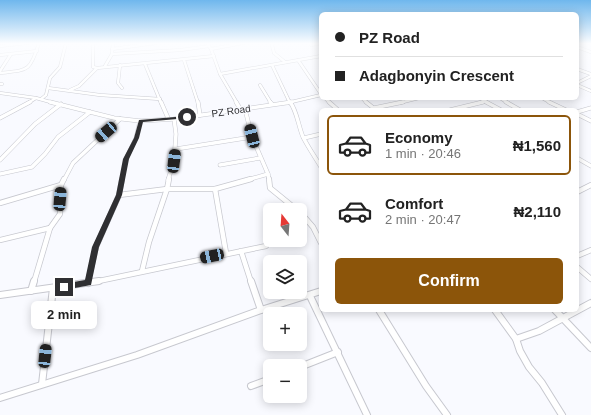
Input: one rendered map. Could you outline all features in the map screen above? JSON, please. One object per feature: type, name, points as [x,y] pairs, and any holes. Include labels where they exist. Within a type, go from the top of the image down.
[{"type":"street","points":[[0,72],[6,62]]},
{"type":"street","points":[[0,72],[25,71],[30,62]]},
{"type":"street","points":[[41,99],[46,95],[50,78],[60,67],[61,62]]},
{"type":"street","points":[[92,62],[92,67],[97,68]]},
{"type":"street","points":[[105,66],[107,62]]},
{"type":"street","points":[[78,89],[86,81],[91,72],[97,68],[105,66],[166,62]]},
{"type":"street","points":[[184,62],[200,107],[200,115]]},
{"type":"street","points":[[216,62],[220,74],[243,109],[260,158],[268,174],[270,188],[288,203]]},
{"type":"street","points":[[220,74],[283,62]]},
{"type":"street","points":[[300,62],[319,91]]},
{"type":"street","points":[[145,64],[168,118]]},
{"type":"street","points":[[120,65],[118,83],[122,88]]},
{"type":"street","points":[[272,65],[290,102],[295,108],[296,117],[304,138],[319,164]]},
{"type":"street","points":[[579,70],[591,75]]},
{"type":"street","points":[[579,83],[591,75]]},
{"type":"street","points":[[260,85],[272,104]]},
{"type":"street","points":[[579,85],[591,91]]},
{"type":"street","points":[[48,88],[70,90],[78,89],[100,95],[160,99]]},
{"type":"street","name":"PZ Road","points":[[0,93],[41,99],[120,119],[140,121],[168,118],[174,119],[243,109],[290,102],[319,95]]},
{"type":"street","points":[[0,118],[36,98]]},
{"type":"street","points":[[327,100],[336,108]]},
{"type":"street","points":[[364,100],[374,108]]},
{"type":"street","points":[[379,108],[411,100]]},
{"type":"street","points":[[503,100],[517,108]]},
{"type":"street","points":[[546,100],[560,108]]},
{"type":"street","points":[[458,108],[485,101],[497,108]]},
{"type":"street","points":[[0,160],[35,124],[61,104]]},
{"type":"street","points":[[579,112],[591,108]]},
{"type":"street","points":[[0,174],[32,166],[45,154],[58,136],[90,112]]},
{"type":"street","points":[[579,114],[591,121]]},
{"type":"street","points":[[31,290],[50,228],[60,214],[61,185],[73,164],[89,147],[120,119]]},
{"type":"street","points":[[142,271],[149,242],[167,189],[176,150],[174,119]]},
{"type":"street","points":[[88,283],[96,247],[119,195],[126,159],[136,138],[140,121]]},
{"type":"street","points":[[304,138],[319,134]]},
{"type":"street","points":[[176,150],[252,136]]},
{"type":"street","points":[[220,165],[260,158]]},
{"type":"street","points":[[579,159],[591,166]]},
{"type":"street","points":[[119,195],[167,189],[215,189],[268,174]]},
{"type":"street","points":[[0,203],[61,185]]},
{"type":"street","points":[[579,191],[591,185]]},
{"type":"street","points":[[215,189],[226,253]]},
{"type":"street","points":[[307,220],[313,227],[319,239]]},
{"type":"street","points":[[0,240],[50,228]]},
{"type":"street","points":[[0,294],[88,283],[226,253],[263,247]]},
{"type":"street","points":[[579,255],[591,250]]},
{"type":"street","points":[[241,251],[261,310]]},
{"type":"street","points":[[579,269],[591,279]]},
{"type":"street","points":[[42,384],[53,288]]},
{"type":"street","points":[[0,398],[136,355],[261,310],[310,296],[319,292]]},
{"type":"street","points":[[310,296],[367,415]]},
{"type":"street","points":[[579,309],[591,303]]},
{"type":"street","points":[[380,312],[426,386],[447,415]]},
{"type":"street","points":[[497,312],[516,339],[520,351],[529,367],[542,383],[562,415]]},
{"type":"street","points":[[557,312],[591,348]]},
{"type":"street","points":[[516,339],[539,331],[574,312]]},
{"type":"street","points":[[307,364],[338,352]]},
{"type":"street","points":[[251,386],[263,382]]},
{"type":"route","points":[[64,287],[88,283],[96,247],[119,195],[126,159],[136,138],[140,121],[187,117]]}]
